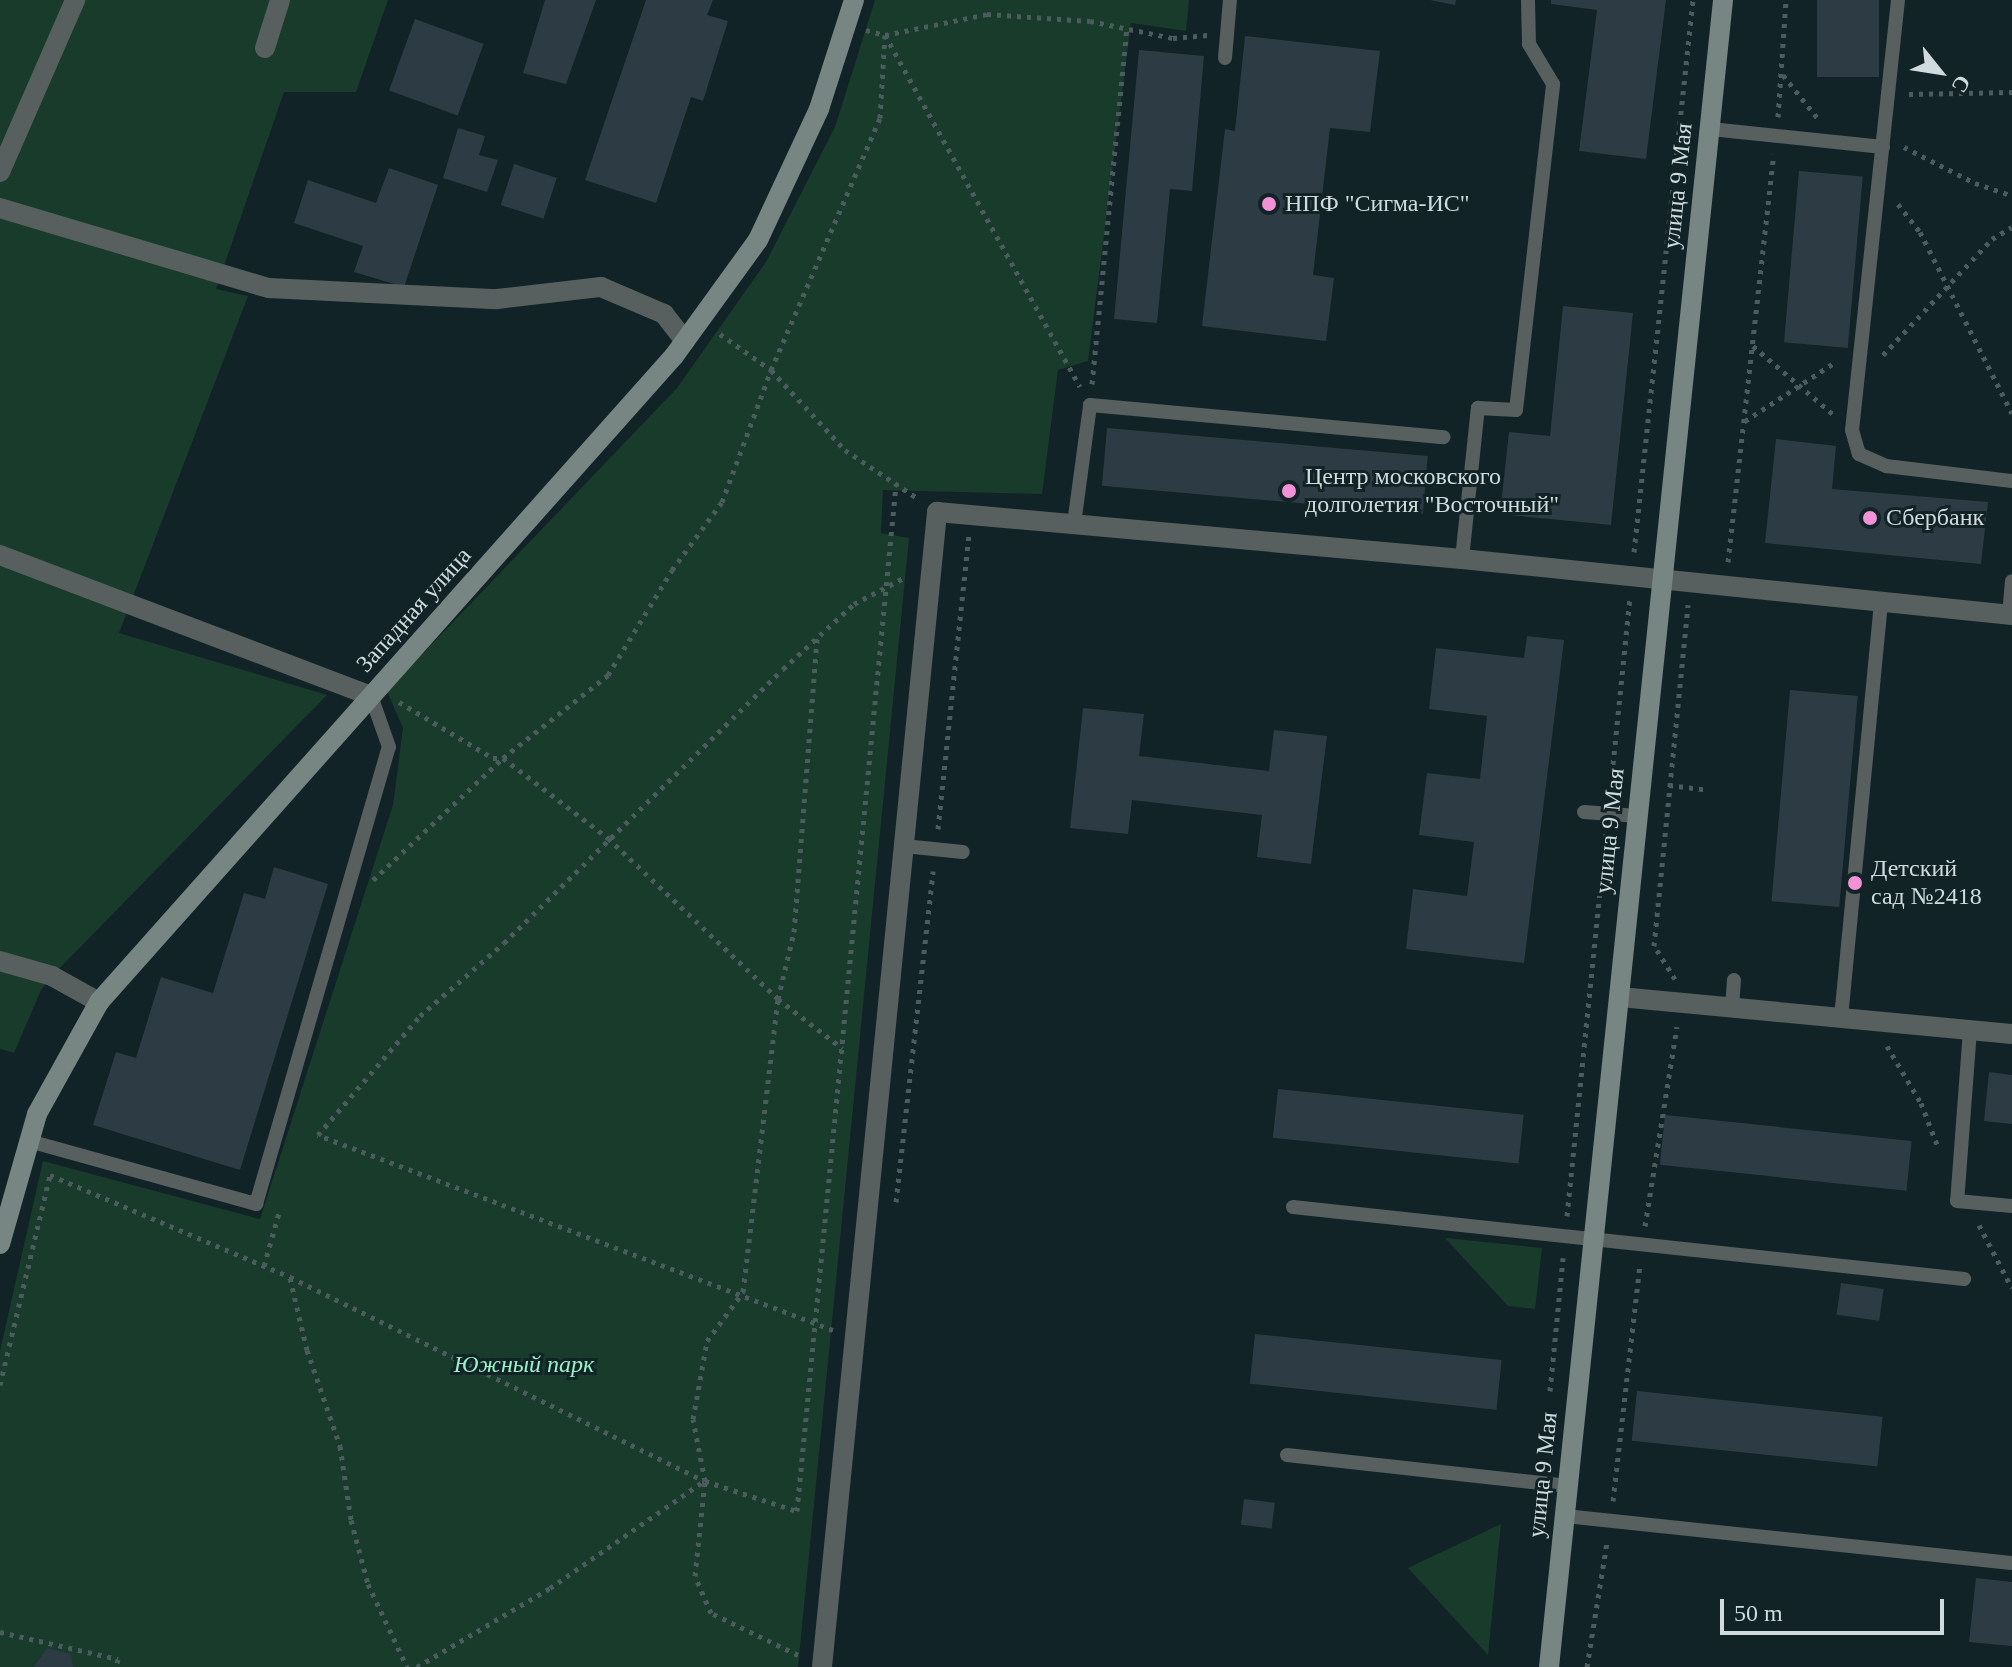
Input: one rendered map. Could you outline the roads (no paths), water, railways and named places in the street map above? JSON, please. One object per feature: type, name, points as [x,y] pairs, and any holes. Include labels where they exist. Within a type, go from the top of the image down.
[{"type":"street","points":[[0,172],[75,0]]},
{"type":"street","points":[[265,48],[280,0]]},
{"type":"street","name":"Западная улица","points":[[0,1244],[37,1114],[99,1002],[685,341],[758,240],[819,109],[854,0]]},
{"type":"street","name":"улица 9 Мая","points":[[1549,1667],[1723,0]]},
{"type":"street","points":[[0,208],[269,288],[497,299],[601,287],[664,314],[685,341]]},
{"type":"street","points":[[822,1667],[937,512],[1462,559],[2010,615]]},
{"type":"street","points":[[0,555],[375,692]]},
{"type":"street","points":[[0,961],[52,976],[99,1002]]},
{"type":"street","points":[[1620,997],[2012,1034]]},
{"type":"lane","points":[[1225,58],[1230,0]]},
{"type":"lane","points":[[1462,559],[1478,408],[1516,410],[1553,84],[1529,44],[1528,0]]},
{"type":"lane","points":[[1898,0],[1852,430],[1859,454],[1886,466],[2012,481]]},
{"type":"lane","points":[[1711,129],[1837,142],[1883,142]]},
{"type":"lane","points":[[1074,524],[1090,405],[1444,437]]},
{"type":"lane","points":[[2010,615],[2012,581]]},
{"type":"lane","points":[[1841,1018],[1881,601]]},
{"type":"lane","points":[[29,1141],[256,1204],[389,747],[375,692]]},
{"type":"lane","points":[[1584,812],[1638,816]]},
{"type":"lane","points":[[904,846],[963,852]]},
{"type":"lane","points":[[1732,1008],[1734,980]]},
{"type":"lane","points":[[1970,1030],[1957,1201],[2012,1206]]},
{"type":"lane","points":[[1293,1207],[1964,1279]]},
{"type":"lane","points":[[1287,1455],[1568,1486]]},
{"type":"lane","points":[[1565,1516],[2012,1563]]},
{"type":"place","name":"НПФ \"Сигма-ИС\"","points":[[1269,204]]},
{"type":"place","name":"Центр московского долголетия \"Восточный\"","points":[[1289,491]]},
{"type":"place","name":"Сбербанк","points":[[1870,518]]},
{"type":"place","name":"Детский сад №2418","points":[[1855,883]]},
{"type":"park label","name":"Южный парк","points":[[524,1365]]}]
